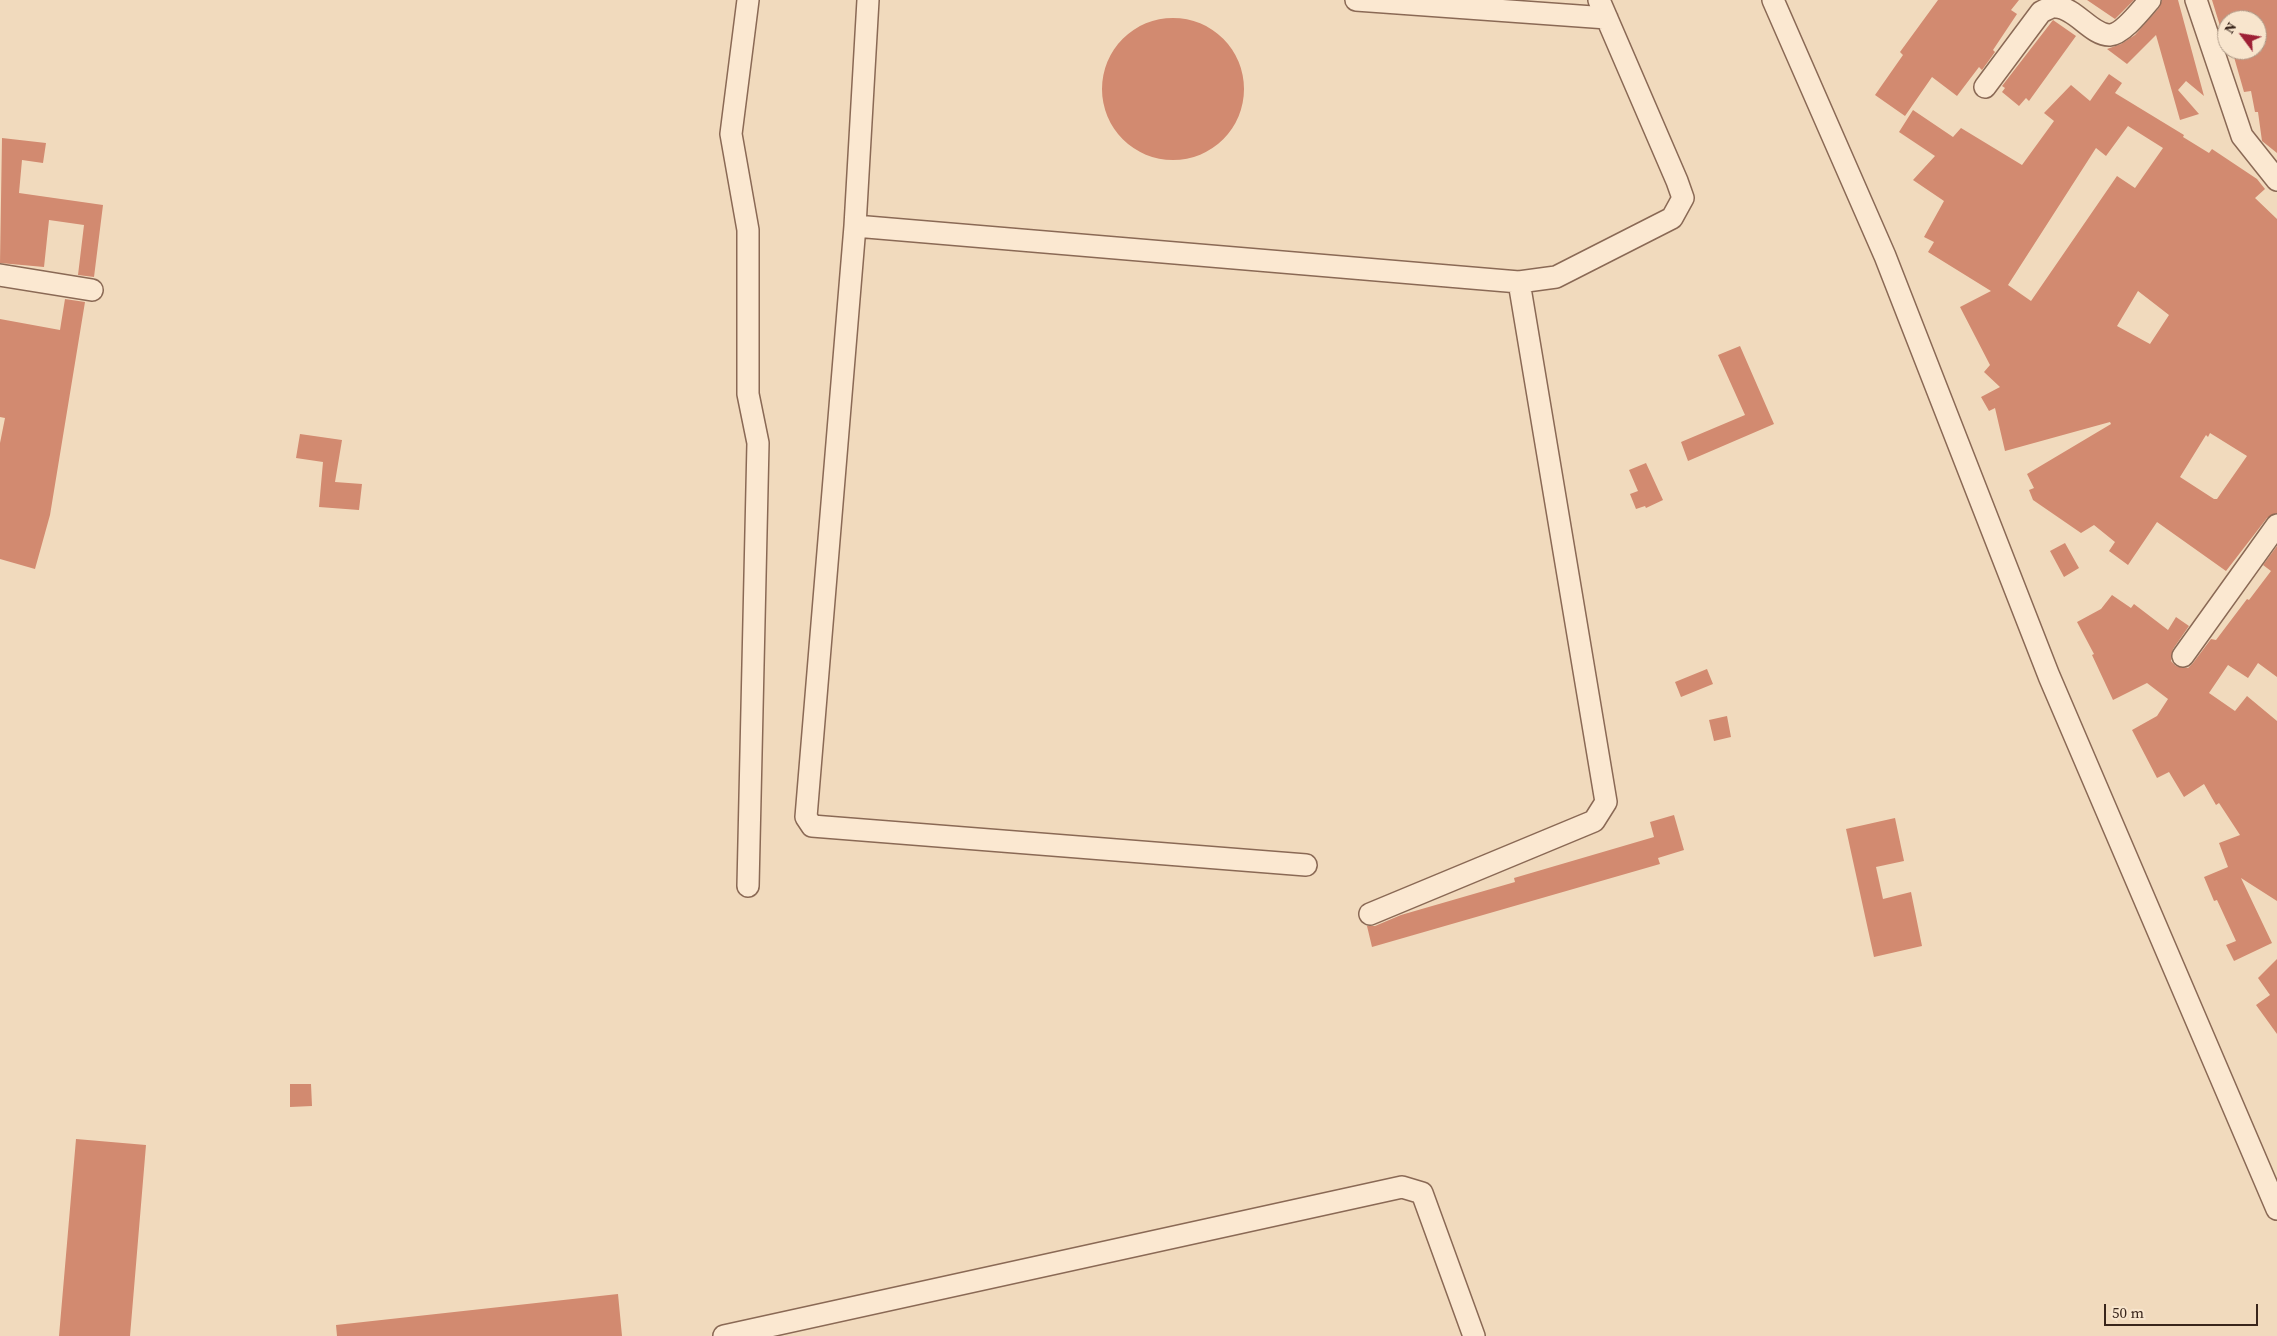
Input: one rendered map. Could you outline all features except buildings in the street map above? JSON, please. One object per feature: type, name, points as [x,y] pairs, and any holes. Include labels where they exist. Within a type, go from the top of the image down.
[{"type":"street","points":[[748,0],[731,134],[748,230],[748,394],[758,443],[748,886]]},
{"type":"street","points":[[868,0],[855,226],[806,817],[812,826],[1306,865]]},
{"type":"street","points":[[855,226],[1519,282],[1556,277],[1672,218],[1683,198],[1603,9],[1356,0]]},
{"type":"street","points":[[1773,0],[1885,256],[2049,676],[2277,1209]]},
{"type":"street","points":[[1985,87],[2042,12],[2055,6],[2067,10],[2100,32],[2110,35],[2120,31],[2150,0]]},
{"type":"street","points":[[2196,0],[2242,136],[2277,180]]},
{"type":"street","points":[[0,275],[92,290]]},
{"type":"street","points":[[1370,914],[1594,821],[1606,802],[1519,282]]},
{"type":"street","points":[[2183,656],[2277,525]]},
{"type":"street","points":[[724,1336],[1402,1187],[1422,1193],[1474,1336]]}]
